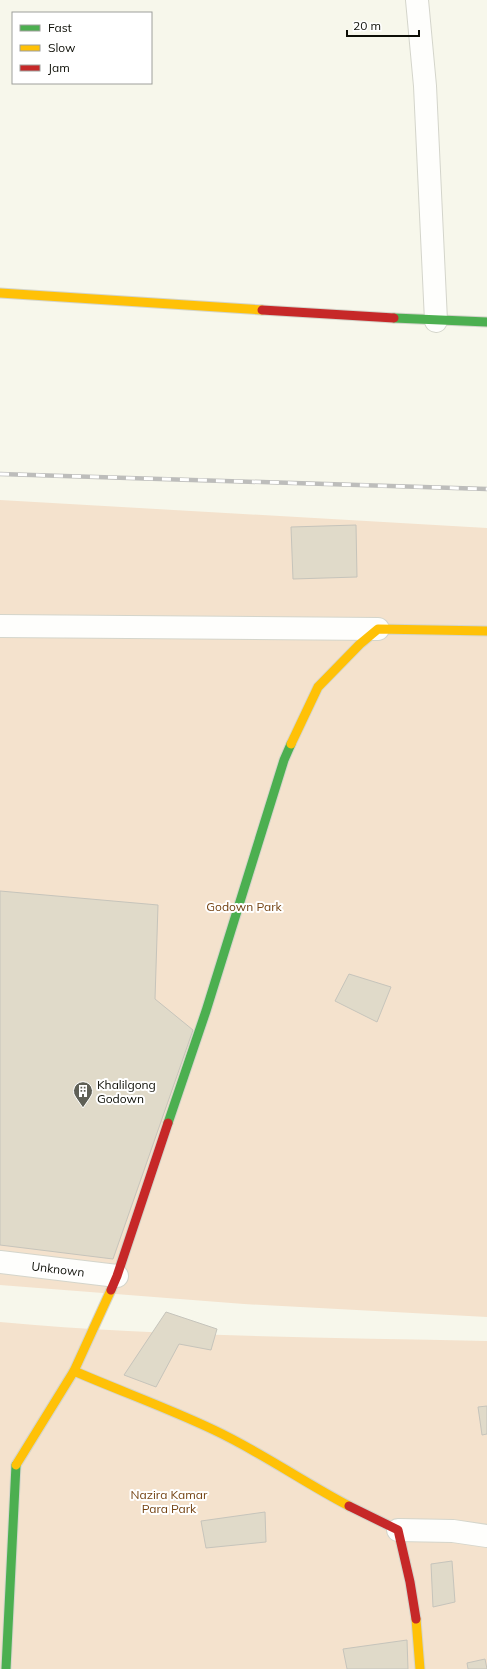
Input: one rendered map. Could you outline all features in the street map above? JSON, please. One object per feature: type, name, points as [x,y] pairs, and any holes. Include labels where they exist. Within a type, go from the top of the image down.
[{"type":"street","points":[[416,0],[425,86],[436,321]]},
{"type":"street","points":[[0,293],[436,321],[487,322]]},
{"type":"street","points":[[0,626],[487,631]]},
{"type":"street","points":[[6,1669],[16,1463],[74,1371],[117,1276],[206,1011],[284,760],[318,687],[360,644],[378,629]]},
{"type":"street","name":"Unknown","points":[[0,1262],[117,1276]]},
{"type":"street","points":[[74,1371],[214,1430],[277,1464],[322,1492],[398,1530],[453,1531],[487,1536]]},
{"type":"street","points":[[398,1530],[413,1601],[420,1651],[420,1669]]},
{"type":"green space","name":"Godown Park","points":[[0,500],[487,528],[487,1317],[244,1304],[0,1285]]},
{"type":"green space","name":"Nazira Kamar Para Park","points":[[0,1322],[183,1334],[487,1341],[487,1669],[0,1669]]},
{"type":"building","points":[[356,525],[357,577],[293,579],[291,527]]},
{"type":"building","name":"Khalilgong Godown","points":[[0,891],[158,905],[155,999],[193,1030],[113,1259],[0,1245]]},
{"type":"building","points":[[349,974],[391,987],[377,1022],[335,1001]]},
{"type":"building","points":[[166,1312],[217,1329],[211,1350],[179,1344],[156,1387],[124,1375]]},
{"type":"building","points":[[487,1406],[487,1434],[482,1435],[478,1407]]},
{"type":"building","points":[[265,1512],[266,1542],[206,1548],[201,1521]]},
{"type":"building","points":[[452,1561],[455,1602],[433,1607],[431,1564]]},
{"type":"building","points":[[407,1640],[408,1669],[347,1669],[343,1649]]},
{"type":"building","points":[[485,1659],[487,1669],[468,1669],[467,1663]]},
{"type":"railway","points":[[0,474],[487,489]]},
{"type":"traffic: fast","points":[[394,318],[487,322]]},
{"type":"traffic: fast","points":[[168,1123],[206,1011],[284,760],[291,744]]},
{"type":"traffic: fast","points":[[6,1669],[16,1465]]},
{"type":"traffic: slow","points":[[0,293],[262,310]]},
{"type":"traffic: slow","points":[[291,744],[318,687],[360,644],[378,629],[487,631]]},
{"type":"traffic: slow","points":[[16,1465],[74,1371],[111,1290]]},
{"type":"traffic: slow","points":[[74,1371],[214,1430],[349,1506]]},
{"type":"traffic: slow","points":[[416,1619],[420,1669]]},
{"type":"traffic: jam","points":[[262,310],[394,318]]},
{"type":"traffic: jam","points":[[111,1290],[168,1123]]},
{"type":"traffic: jam","points":[[349,1506],[398,1530],[410,1582],[416,1619]]},
{"type":"place","name":"Khalilgong Godown","points":[[83,1108]]}]
